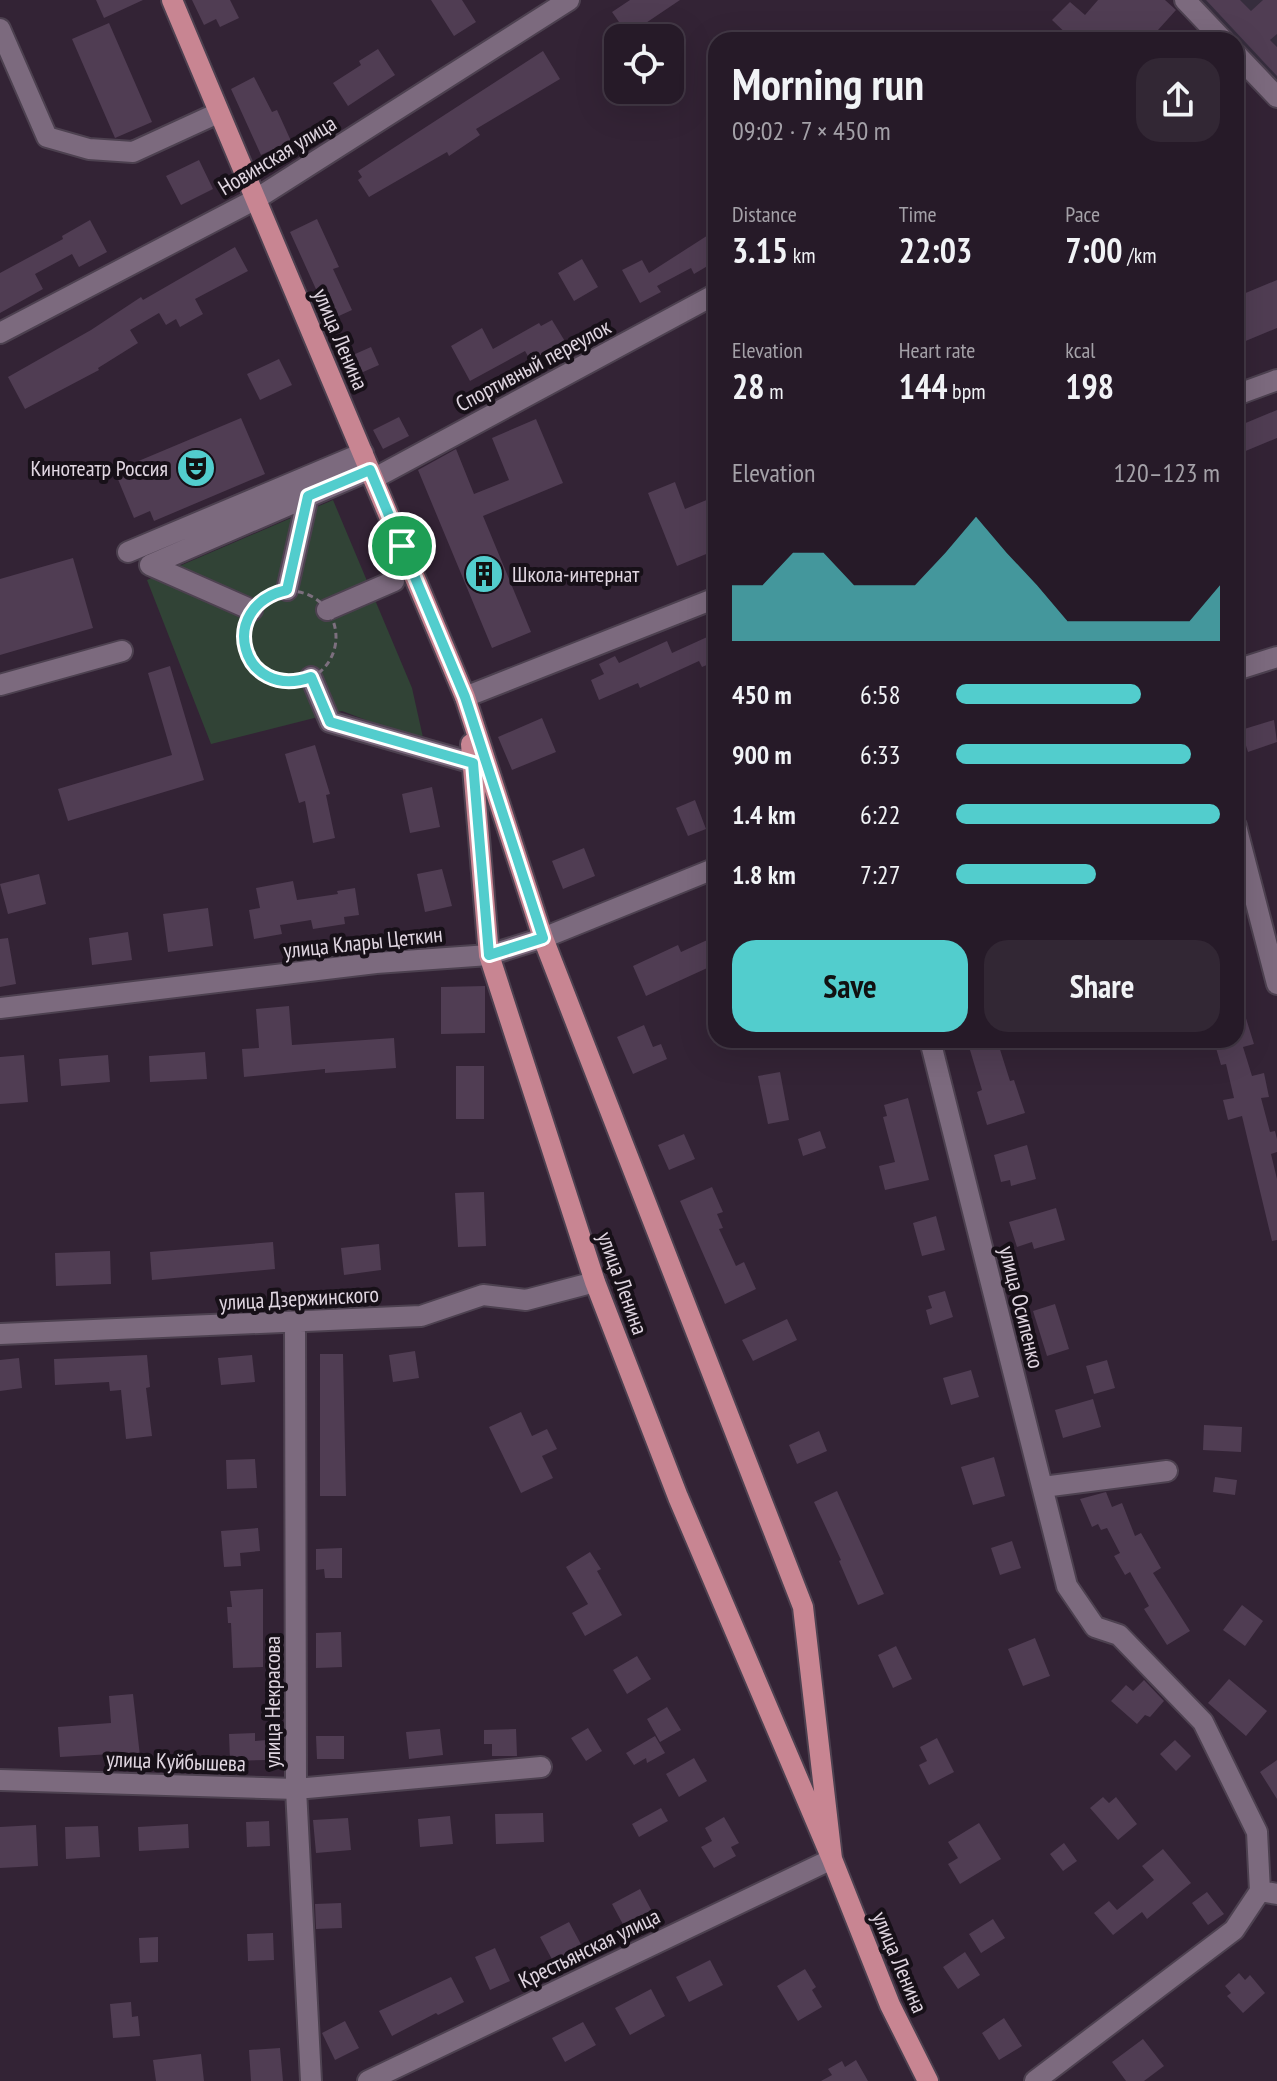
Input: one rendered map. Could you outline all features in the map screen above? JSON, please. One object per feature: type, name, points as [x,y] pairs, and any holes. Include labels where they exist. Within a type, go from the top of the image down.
[{"type":"main road","name":"улица Ленина","points":[[172,0],[465,697],[543,938],[803,1607],[832,1859]]},
{"type":"main road","name":"улица Ленина","points":[[465,697],[489,955],[595,1282],[678,1497],[832,1859],[890,2005],[928,2081]]},
{"type":"street","name":"Новинская улица","points":[[0,333],[256,199],[569,0]]},
{"type":"street","points":[[1185,0],[1215,32]]},
{"type":"street","points":[[0,29],[47,137],[89,149],[133,152],[218,113]]},
{"type":"street","points":[[1244,62],[1277,97]]},
{"type":"street","name":"Спортивный переулок","points":[[369,467],[708,298]]},
{"type":"street","points":[[1244,392],[1277,380]]},
{"type":"street","points":[[252,610],[150,565],[369,467]]},
{"type":"street","points":[[128,552],[369,467]]},
{"type":"street","points":[[287,590],[308,496]]},
{"type":"street","points":[[327,610],[394,581]]},
{"type":"street","points":[[465,697],[708,601]]},
{"type":"street","points":[[0,685],[122,651]]},
{"type":"street","points":[[1244,667],[1277,657]]},
{"type":"street","points":[[311,677],[330,722],[473,763]]},
{"type":"street","points":[[1244,857],[1277,984]]},
{"type":"street","name":"улица Клары Цеткин","points":[[0,1008],[376,963],[489,955],[543,938],[708,871]]},
{"type":"street","name":"улица Осипенко","points":[[932,1048],[1067,1586],[1095,1627],[1119,1635],[1203,1722],[1257,1832],[1268,1892]]},
{"type":"street","name":"улица Дзержинского","points":[[0,1334],[421,1316],[483,1295],[526,1300],[595,1282]]},
{"type":"street","name":"улица Некрасова","points":[[295,1323],[296,1789],[311,2081]]},
{"type":"street","points":[[1043,1487],[1167,1471]]},
{"type":"street","name":"улица Куйбышева","points":[[0,1780],[296,1789],[541,1767]]},
{"type":"street","name":"Крестьянская улица","points":[[368,2081],[832,1859]]},
{"type":"street","points":[[1035,2081],[1234,1930],[1268,1892]]},
{"type":"path","points":[[287,590],[303,592],[317,599],[334,624],[336,639],[332,655],[324,668],[297,682],[281,682],[267,677],[255,667],[243,639],[245,624],[252,610],[262,600],[287,590]]},
{"type":"shaded area","points":[[1182,0],[1277,0],[1277,99],[1244,64],[1244,32],[1212,32]]},
{"type":"green space","points":[[333,500],[412,688],[424,742],[342,711],[211,744],[147,580]]},
{"type":"building","points":[[96,0],[143,0],[104,18]]},
{"type":"building","points":[[192,0],[230,0],[239,18],[220,27],[216,19],[204,25]]},
{"type":"building","points":[[431,0],[462,0],[476,22],[454,36]]},
{"type":"building","points":[[630,0],[680,0],[644,24],[620,24],[612,12]]},
{"type":"building","points":[[1098,0],[1165,0],[1176,10],[1156,32],[1065,32],[1052,20],[1070,2],[1085,15]]},
{"type":"building","points":[[1206,0],[1240,0],[1251,11],[1263,0],[1277,0],[1277,34],[1270,40],[1277,47],[1277,76],[1244,41],[1244,32],[1236,32]]},
{"type":"building","points":[[109,23],[152,122],[115,138],[72,39]]},
{"type":"building","points":[[378,49],[395,75],[348,106],[333,83],[361,65],[359,61]]},
{"type":"building","points":[[543,51],[560,79],[476,129],[480,135],[449,156],[447,152],[369,197],[358,180],[362,177],[358,171]]},
{"type":"building","points":[[254,77],[272,112],[277,110],[291,141],[261,155],[231,89]]},
{"type":"building","points":[[199,160],[213,189],[181,205],[166,176]]},
{"type":"building","points":[[317,219],[339,267],[333,269],[352,310],[330,320],[290,232]]},
{"type":"building","points":[[90,220],[107,252],[79,267],[72,254],[35,274],[43,289],[0,313],[0,273],[63,239],[62,236]]},
{"type":"building","points":[[708,235],[708,266],[694,274],[691,268],[657,286],[661,292],[640,303],[622,270],[642,260],[649,273]]},
{"type":"building","points":[[235,247],[248,271],[195,299],[203,314],[180,327],[176,319],[166,325],[159,313],[130,330],[138,343],[99,370],[25,409],[8,377],[91,330],[141,297],[143,300]]},
{"type":"building","points":[[582,259],[598,287],[574,301],[558,273]]},
{"type":"building","points":[[1277,280],[1277,328],[1244,342],[1244,294]]},
{"type":"building","points":[[552,320],[566,343],[532,363],[525,351],[470,381],[451,346],[482,328],[493,349],[539,323],[541,326]]},
{"type":"building","points":[[371,347],[379,365],[354,376],[346,358]]},
{"type":"building","points":[[279,359],[292,385],[260,400],[247,374]]},
{"type":"building","points":[[1277,410],[1277,438],[1244,452],[1244,424]]},
{"type":"building","points":[[399,417],[409,436],[383,449],[373,430]]},
{"type":"building","name":"Кинотеатр Россия","points":[[241,418],[265,474],[154,521],[150,511],[134,518],[117,477],[132,471],[129,465]]},
{"type":"building","name":"Школа-интернат","points":[[536,419],[563,483],[483,516],[531,632],[492,648],[418,470],[456,449],[474,494],[509,480],[492,438]]},
{"type":"building","points":[[675,482],[685,509],[708,499],[708,553],[677,566],[648,493]]},
{"type":"building","points":[[73,558],[93,628],[0,655],[0,579]]},
{"type":"building","points":[[708,637],[708,664],[702,667],[699,661],[640,688],[638,683],[599,700],[591,680],[604,674],[599,664],[615,656],[619,663],[667,641],[672,653]]},
{"type":"building","points":[[170,666],[204,780],[68,821],[58,789],[172,755],[148,673]]},
{"type":"building","points":[[542,718],[556,752],[512,770],[498,737]]},
{"type":"building","points":[[1274,720],[1277,742],[1248,752],[1244,729]]},
{"type":"building","points":[[315,745],[330,794],[326,795],[335,838],[313,843],[305,801],[299,803],[285,754]]},
{"type":"building","points":[[432,787],[440,827],[410,833],[402,794]]},
{"type":"building","points":[[695,800],[706,829],[688,836],[676,808]]},
{"type":"building","points":[[584,848],[595,876],[563,889],[552,861]]},
{"type":"building","points":[[442,869],[452,906],[425,912],[417,874]]},
{"type":"building","points":[[39,874],[46,904],[8,914],[0,884]]},
{"type":"building","points":[[293,881],[297,900],[338,894],[337,891],[355,888],[359,915],[344,917],[345,924],[313,929],[311,920],[280,925],[282,934],[254,939],[249,910],[260,908],[256,888]]},
{"type":"building","points":[[208,908],[213,946],[168,952],[163,914]]},
{"type":"building","points":[[128,932],[132,960],[92,965],[89,938]]},
{"type":"building","points":[[8,938],[16,984],[0,987],[0,939]]},
{"type":"building","points":[[708,940],[708,968],[646,996],[633,966],[678,945],[681,952]]},
{"type":"building","points":[[485,986],[485,1033],[441,1034],[441,987]]},
{"type":"building","points":[[289,1006],[292,1045],[394,1038],[396,1068],[325,1073],[325,1069],[244,1077],[242,1049],[259,1048],[256,1009]]},
{"type":"building","points":[[1244,1012],[1254,1044],[1244,1047]]},
{"type":"building","points":[[644,1025],[653,1047],[661,1044],[667,1059],[633,1074],[617,1037]]},
{"type":"building","points":[[969,1048],[1000,1048],[1025,1113],[987,1125],[977,1092],[982,1090]]},
{"type":"building","points":[[1216,1048],[1243,1048],[1252,1076],[1264,1073],[1269,1097],[1261,1098],[1270,1132],[1275,1131],[1277,1139],[1277,1152],[1271,1154],[1277,1179],[1277,1240],[1272,1241],[1242,1116],[1228,1120],[1223,1100],[1234,1098],[1226,1064],[1221,1065]]},
{"type":"building","points":[[205,1052],[207,1079],[150,1082],[149,1056]]},
{"type":"building","points":[[24,1055],[28,1102],[0,1104],[0,1057]]},
{"type":"building","points":[[108,1055],[110,1082],[61,1086],[59,1059]]},
{"type":"building","points":[[456,1066],[484,1066],[484,1119],[456,1119]]},
{"type":"building","points":[[780,1072],[789,1120],[768,1124],[758,1076]]},
{"type":"building","points":[[908,1098],[929,1180],[885,1190],[879,1166],[895,1162],[883,1117],[887,1116],[884,1105]]},
{"type":"building","points":[[820,1131],[826,1148],[803,1156],[798,1139]]},
{"type":"building","points":[[684,1134],[695,1159],[669,1170],[658,1145]]},
{"type":"building","points":[[1027,1145],[1036,1179],[1011,1186],[1010,1180],[1001,1182],[994,1155]]},
{"type":"building","points":[[712,1187],[723,1212],[717,1214],[723,1228],[719,1229],[736,1266],[744,1262],[756,1289],[725,1304],[680,1201]]},
{"type":"building","points":[[484,1192],[486,1246],[458,1247],[455,1193]]},
{"type":"building","points":[[1056,1208],[1065,1240],[1034,1249],[1032,1242],[1017,1247],[1009,1222]]},
{"type":"building","points":[[936,1216],[945,1250],[922,1256],[913,1223]]},
{"type":"building","points":[[273,1242],[275,1269],[152,1280],[150,1252]]},
{"type":"building","points":[[379,1244],[381,1270],[344,1275],[341,1248]]},
{"type":"building","points":[[110,1251],[111,1284],[56,1286],[55,1253]]},
{"type":"building","points":[[945,1291],[953,1317],[930,1325],[926,1310],[932,1308],[928,1296]]},
{"type":"building","points":[[1055,1304],[1069,1349],[1047,1356],[1033,1311]]},
{"type":"building","points":[[787,1319],[797,1340],[753,1361],[742,1340]]},
{"type":"building","points":[[415,1351],[419,1378],[393,1382],[389,1355]]},
{"type":"building","points":[[320,1354],[343,1354],[346,1496],[320,1496]]},
{"type":"building","points":[[147,1355],[150,1387],[146,1388],[152,1436],[126,1439],[121,1390],[110,1391],[109,1382],[55,1385],[54,1359]]},
{"type":"building","points":[[252,1355],[255,1382],[221,1385],[218,1358]]},
{"type":"building","points":[[19,1358],[22,1388],[0,1391],[0,1360]]},
{"type":"building","points":[[1107,1360],[1115,1388],[1094,1394],[1086,1366]]},
{"type":"building","points":[[971,1370],[979,1397],[951,1405],[943,1378]]},
{"type":"building","points":[[1093,1399],[1101,1427],[1063,1438],[1055,1410]]},
{"type":"building","points":[[521,1412],[532,1436],[547,1429],[557,1449],[542,1456],[553,1478],[521,1493],[489,1427]]},
{"type":"building","points":[[1204,1425],[1242,1427],[1241,1452],[1203,1450]]},
{"type":"building","points":[[819,1431],[827,1451],[797,1464],[789,1445]]},
{"type":"building","points":[[994,1457],[1005,1496],[973,1505],[961,1467]]},
{"type":"building","points":[[255,1459],[257,1488],[227,1489],[226,1460]]},
{"type":"building","points":[[1215,1477],[1237,1480],[1235,1495],[1213,1492]]},
{"type":"building","points":[[837,1491],[884,1594],[858,1605],[814,1502]]},
{"type":"building","points":[[1106,1492],[1112,1507],[1122,1503],[1135,1536],[1141,1533],[1161,1568],[1153,1573],[1190,1631],[1167,1645],[1144,1609],[1149,1606],[1130,1572],[1125,1575],[1114,1556],[1120,1553],[1107,1528],[1101,1530],[1098,1524],[1092,1527],[1080,1499]]},
{"type":"building","points":[[258,1528],[260,1551],[240,1553],[241,1566],[224,1567],[221,1531]]},
{"type":"building","points":[[1012,1541],[1021,1568],[1000,1575],[991,1548]]},
{"type":"building","points":[[342,1548],[342,1578],[325,1578],[324,1569],[316,1570],[316,1549]]},
{"type":"building","points":[[590,1552],[622,1615],[585,1636],[572,1613],[588,1604],[566,1567]]},
{"type":"building","points":[[263,1589],[263,1667],[233,1668],[231,1623],[228,1623],[227,1607],[232,1607],[230,1591]]},
{"type":"building","points":[[1242,1605],[1263,1621],[1245,1646],[1223,1630]]},
{"type":"building","points":[[341,1632],[342,1667],[316,1668],[316,1633]]},
{"type":"building","points":[[1035,1638],[1050,1676],[1023,1686],[1008,1649]]},
{"type":"building","points":[[896,1646],[912,1679],[893,1688],[878,1655]]},
{"type":"building","points":[[637,1656],[651,1679],[627,1694],[613,1670]]},
{"type":"building","points":[[1229,1679],[1267,1711],[1246,1736],[1208,1703]]},
{"type":"building","points":[[1144,1680],[1164,1701],[1150,1717],[1145,1715],[1137,1724],[1111,1701],[1126,1685],[1133,1691]]},
{"type":"building","points":[[133,1694],[140,1756],[60,1757],[58,1727],[111,1723],[109,1696]]},
{"type":"building","points":[[667,1707],[681,1730],[660,1742],[647,1719]]},
{"type":"building","points":[[588,1728],[602,1751],[586,1761],[571,1738]]},
{"type":"building","points":[[440,1729],[443,1755],[409,1759],[406,1732]]},
{"type":"building","points":[[516,1729],[517,1756],[492,1756],[492,1744],[484,1744],[484,1730]]},
{"type":"building","points":[[255,1733],[255,1741],[267,1740],[267,1760],[230,1761],[229,1734]]},
{"type":"building","points":[[316,1736],[344,1736],[344,1759],[317,1759]]},
{"type":"building","points":[[655,1736],[665,1753],[647,1763],[646,1758],[634,1765],[626,1753]]},
{"type":"building","points":[[937,1738],[954,1772],[929,1785],[919,1765],[927,1761],[920,1747]]},
{"type":"building","points":[[1175,1740],[1191,1756],[1176,1771],[1160,1754]]},
{"type":"building","points":[[694,1758],[707,1781],[679,1797],[666,1774]]},
{"type":"building","points":[[1277,1760],[1277,1799],[1260,1772]]},
{"type":"building","points":[[1103,1797],[1109,1803],[1116,1797],[1137,1824],[1118,1840],[1090,1808]]},
{"type":"building","points":[[661,1808],[668,1821],[639,1837],[632,1824]]},
{"type":"building","points":[[543,1813],[544,1842],[496,1844],[495,1814]]},
{"type":"building","points":[[450,1816],[453,1844],[420,1847],[418,1819]]},
{"type":"building","points":[[724,1817],[739,1843],[731,1847],[736,1856],[714,1868],[701,1847],[712,1841],[705,1828]]},
{"type":"building","points":[[348,1818],[351,1850],[316,1853],[313,1820]]},
{"type":"building","points":[[269,1821],[270,1846],[247,1847],[246,1822]]},
{"type":"building","points":[[979,1823],[1001,1859],[960,1884],[948,1864],[958,1858],[948,1842]]},
{"type":"building","points":[[188,1824],[189,1848],[139,1851],[138,1827]]},
{"type":"building","points":[[36,1825],[38,1866],[0,1868],[0,1827]]},
{"type":"building","points":[[98,1826],[100,1857],[66,1859],[65,1827]]},
{"type":"building","points":[[1064,1843],[1077,1861],[1063,1871],[1050,1854]]},
{"type":"building","points":[[1163,1849],[1191,1883],[1147,1919],[1142,1912],[1113,1935],[1094,1913],[1109,1901],[1117,1910],[1154,1880],[1142,1866]]},
{"type":"building","points":[[640,1889],[654,1915],[626,1930],[612,1904]]},
{"type":"building","points":[[1207,1892],[1224,1914],[1208,1925],[1192,1903]]},
{"type":"building","points":[[341,1903],[342,1928],[316,1929],[315,1904]]},
{"type":"building","points":[[993,1919],[1005,1938],[981,1953],[969,1934]]},
{"type":"building","points":[[569,1922],[583,1948],[554,1963],[540,1937]]},
{"type":"building","points":[[273,1933],[274,1960],[248,1961],[247,1934]]},
{"type":"building","points":[[158,1937],[158,1962],[140,1963],[139,1938]]},
{"type":"building","points":[[495,1948],[510,1981],[490,1990],[475,1957]]},
{"type":"building","points":[[965,1952],[980,1975],[958,1989],[943,1967]]},
{"type":"building","points":[[710,1960],[723,1985],[689,2002],[676,1977]]},
{"type":"building","points":[[805,1969],[816,1987],[812,1990],[822,2007],[798,2021],[777,1986]]},
{"type":"building","points":[[1239,1973],[1245,1980],[1250,1975],[1265,1993],[1243,2013],[1227,1996],[1231,1993],[1225,1986]]},
{"type":"building","points":[[451,1977],[464,2002],[392,2036],[379,2011]]},
{"type":"building","points":[[651,1989],[665,2016],[630,2035],[615,2008]]},
{"type":"building","points":[[131,2002],[132,2017],[138,2016],[140,2036],[113,2038],[110,2004]]},
{"type":"building","points":[[1004,2018],[1022,2046],[999,2060],[982,2033]]},
{"type":"building","points":[[345,2021],[359,2048],[335,2060],[322,2033]]},
{"type":"building","points":[[583,2022],[596,2045],[565,2062],[552,2038]]},
{"type":"building","points":[[1143,2039],[1164,2066],[1144,2081],[1126,2081],[1112,2062]]},
{"type":"building","points":[[280,2048],[283,2081],[251,2081],[249,2050]]},
{"type":"building","points":[[201,2054],[204,2081],[156,2081],[153,2060]]},
{"type":"building","points":[[856,2060],[868,2081],[821,2081],[832,2075],[828,2069],[842,2061],[845,2067]]},
{"type":"place","name":"Кинотеатр Россия","points":[[196,468]]},
{"type":"place","name":"Школа-интернат","points":[[484,574]]},
{"type":"route","points":[[370,470],[402,546],[465,697],[543,938],[489,955],[473,763],[330,722],[311,677],[297,682],[281,682],[267,677],[255,667],[243,639],[245,624],[252,610],[274,593],[287,590],[308,496],[370,470]]}]
